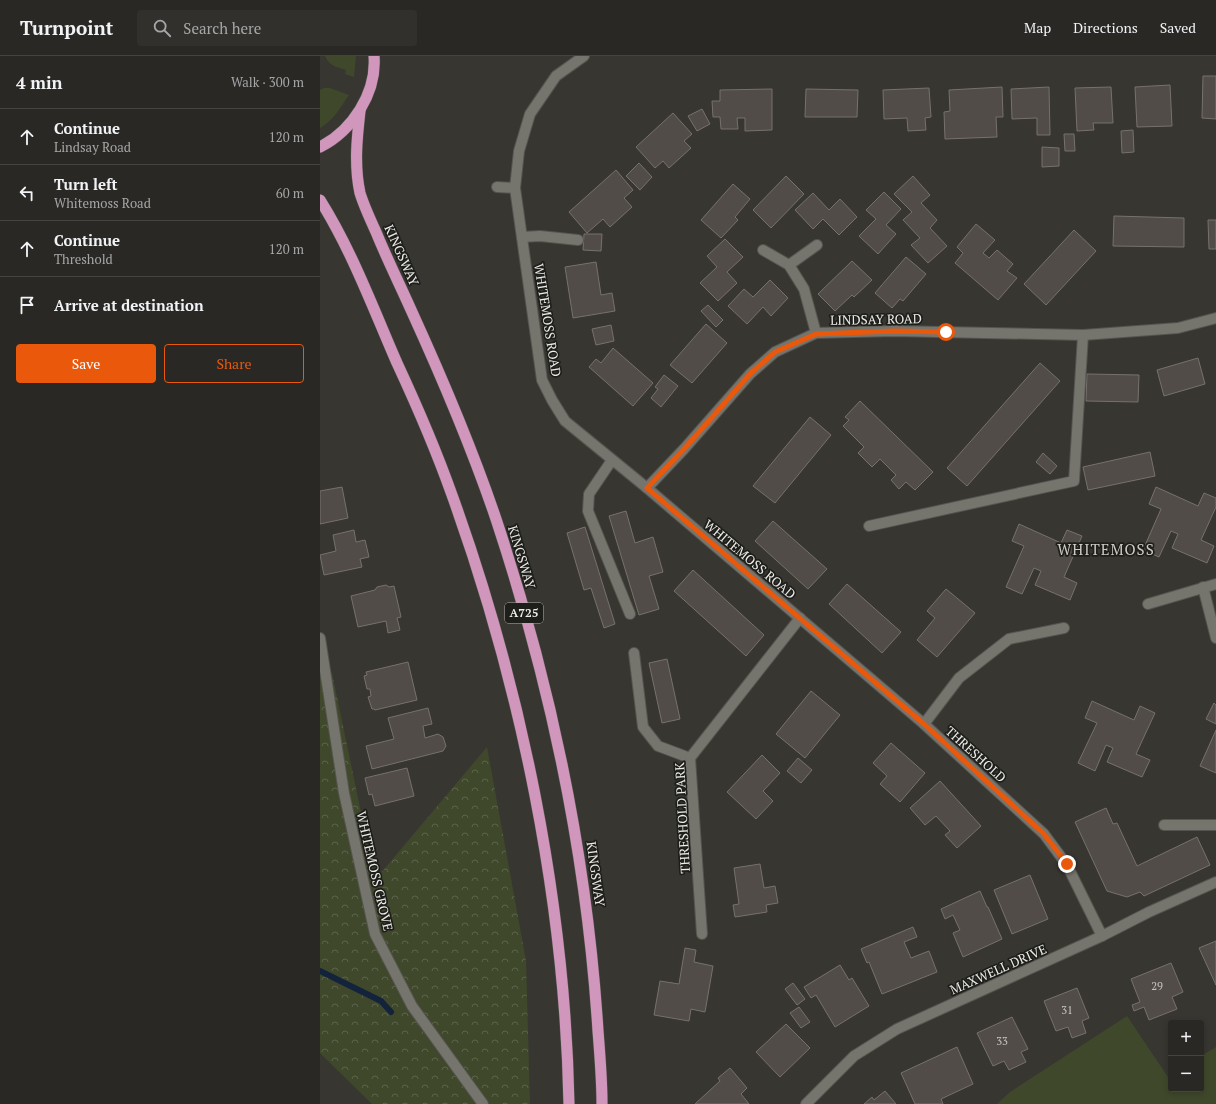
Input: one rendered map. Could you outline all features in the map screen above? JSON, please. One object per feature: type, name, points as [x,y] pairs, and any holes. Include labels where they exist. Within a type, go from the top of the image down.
[{"type":"highway","name":"A725","points":[[320,148],[329,143],[346,128],[360,110],[368,95],[371,84],[374,58]]},
{"type":"highway","name":"KINGSWAY","points":[[360,110],[356,146],[356,172],[361,195],[380,242],[430,350],[480,474],[518,592],[540,670],[565,777],[583,878],[596,999],[602,1104]]},
{"type":"highway","name":"A725","points":[[320,200],[344,241],[429,436],[452,495],[470,548],[497,637],[517,713],[543,845],[559,956],[569,1104]]},
{"type":"street","name":"WHITEMOSS ROAD","points":[[584,56],[556,76],[530,114],[519,150],[515,188],[542,380],[565,421],[647,488],[800,618]]},
{"type":"street","points":[[497,187],[515,188]]},
{"type":"street","points":[[522,237],[540,236],[578,240]]},
{"type":"street","points":[[789,265],[817,245]]},
{"type":"street","points":[[763,250],[789,265],[804,289],[816,334]]},
{"type":"street","name":"LINDSAY ROAD","points":[[647,488],[684,449],[750,374],[775,352],[816,334],[902,331],[1083,335],[1178,328],[1216,318]]},
{"type":"street","points":[[869,526],[1074,481],[1083,335]]},
{"type":"street","points":[[612,460],[589,494],[588,511],[630,614]]},
{"type":"street","points":[[1148,604],[1216,584]]},
{"type":"street","points":[[1203,587],[1216,638]]},
{"type":"street","name":"THRESHOLD","points":[[800,618],[924,724],[1044,834],[1067,864],[1102,936]]},
{"type":"street","name":"THRESHOLD PARK","points":[[702,934],[690,758],[800,618]]},
{"type":"street","points":[[924,724],[959,678],[1009,639],[1064,628]]},
{"type":"street","name":"WHITEMOSS GROVE","points":[[320,638],[344,793],[375,934],[412,1006],[483,1104]]},
{"type":"street","points":[[634,653],[643,728],[658,746],[690,758]]},
{"type":"street","points":[[1164,825],[1216,825]]},
{"type":"street","name":"MAXWELL DRIVE","points":[[806,1104],[854,1056],[897,1029],[1102,936],[1149,912],[1216,882]]},
{"type":"green space","points":[[325,56],[356,56],[354,77],[345,74],[346,70],[331,64]]},
{"type":"green space","points":[[330,88],[349,95],[333,118],[320,128],[320,90]]},
{"type":"green space","points":[[332,673],[375,880],[487,747],[526,961],[530,1104],[372,1104],[320,1053],[320,676]]},
{"type":"green space","points":[[1127,1016],[1168,1077],[1168,1092],[1204,1092],[1204,1054],[1216,1047],[1216,1104],[997,1104],[1010,1092]]},
{"type":"building","points":[[1203,76],[1216,76],[1216,119],[1202,118]]},
{"type":"building","points":[[1170,85],[1172,126],[1137,127],[1135,87]]},
{"type":"building","points":[[1002,87],[1003,117],[996,117],[997,137],[945,139],[944,112],[950,111],[949,90]]},
{"type":"building","points":[[1049,87],[1050,135],[1037,135],[1037,118],[1012,119],[1011,89]]},
{"type":"building","points":[[1111,87],[1113,123],[1093,123],[1094,130],[1077,131],[1075,88]]},
{"type":"building","points":[[929,88],[931,117],[925,118],[926,130],[908,131],[907,118],[884,119],[883,90]]},
{"type":"building","points":[[772,89],[772,130],[745,131],[745,118],[737,118],[738,129],[721,129],[720,117],[713,117],[712,101],[720,101],[720,90]]},
{"type":"building","points":[[806,89],[858,90],[857,117],[805,117]]},
{"type":"building","points":[[702,109],[710,124],[697,131],[688,116]]},
{"type":"building","points":[[673,113],[692,134],[684,141],[691,148],[669,168],[663,161],[655,168],[636,147]]},
{"type":"building","points":[[1133,130],[1134,152],[1122,153],[1121,131]]},
{"type":"building","points":[[1064,134],[1074,134],[1075,151],[1065,151]]},
{"type":"building","points":[[1042,147],[1059,148],[1059,166],[1042,167]]},
{"type":"building","points":[[639,163],[652,177],[640,190],[626,176]]},
{"type":"building","points":[[616,170],[633,190],[624,198],[632,207],[610,227],[603,219],[587,233],[569,212]]},
{"type":"building","points":[[786,176],[804,194],[771,228],[753,210]]},
{"type":"building","points":[[913,176],[930,195],[921,203],[937,220],[930,228],[947,246],[928,263],[911,245],[920,238],[903,220],[912,212],[894,194]]},
{"type":"building","points":[[733,184],[750,199],[735,217],[738,220],[721,238],[701,220]]},
{"type":"building","points":[[884,192],[901,209],[886,225],[896,234],[878,254],[859,236],[876,219],[866,210]]},
{"type":"building","points":[[813,193],[829,210],[840,199],[857,217],[839,235],[823,219],[813,229],[795,210]]},
{"type":"building","points":[[1114,216],[1184,218],[1184,247],[1113,246]]},
{"type":"building","points":[[1208,220],[1216,220],[1216,249],[1209,249]]},
{"type":"building","points":[[976,224],[995,240],[983,253],[989,258],[997,250],[1013,264],[1007,271],[1017,278],[998,300],[955,263],[963,253],[957,247]]},
{"type":"building","points":[[1074,230],[1096,251],[1046,305],[1024,284]]},
{"type":"building","points":[[584,234],[602,234],[601,251],[583,250]]},
{"type":"building","points":[[725,239],[743,257],[727,272],[737,283],[718,301],[700,283],[717,267],[707,256]]},
{"type":"building","points":[[906,257],[926,274],[903,301],[900,299],[892,308],[875,293]]},
{"type":"building","points":[[852,261],[872,280],[854,297],[852,295],[835,311],[818,294]]},
{"type":"building","points":[[596,262],[601,295],[612,293],[615,311],[573,318],[565,267]]},
{"type":"building","points":[[770,280],[788,298],[771,316],[763,307],[747,324],[728,306],[744,289],[753,297]]},
{"type":"building","points":[[708,305],[723,320],[716,327],[701,311]]},
{"type":"building","points":[[706,324],[727,343],[692,383],[670,365]]},
{"type":"building","points":[[611,325],[614,341],[596,345],[592,329]]},
{"type":"building","points":[[613,348],[653,383],[633,406],[589,367],[596,359],[601,363]]},
{"type":"building","points":[[1198,358],[1205,384],[1164,396],[1157,370]]},
{"type":"building","points":[[1040,363],[1060,381],[967,486],[947,468]]},
{"type":"building","points":[[1087,374],[1139,375],[1138,402],[1086,401]]},
{"type":"building","points":[[664,375],[678,386],[661,407],[651,398],[658,389],[655,387]]},
{"type":"building","points":[[860,401],[933,472],[915,490],[906,482],[899,489],[891,480],[896,475],[880,459],[872,467],[858,453],[864,447],[843,426],[849,420],[845,417]]},
{"type":"building","points":[[810,417],[831,435],[775,503],[753,486]]},
{"type":"building","points":[[1150,452],[1155,476],[1088,490],[1083,467]]},
{"type":"building","points":[[1043,453],[1057,466],[1050,474],[1036,462]]},
{"type":"building","points":[[342,487],[348,518],[320,524],[320,491]]},
{"type":"building","points":[[1156,487],[1198,506],[1204,493],[1216,498],[1216,507],[1201,540],[1214,546],[1207,563],[1172,548],[1178,534],[1171,531],[1159,557],[1143,550],[1161,509],[1149,504]]},
{"type":"building","points":[[626,511],[635,543],[653,537],[663,572],[649,576],[659,609],[639,615],[609,516]]},
{"type":"building","points":[[773,521],[827,569],[808,589],[755,541]]},
{"type":"building","points":[[1019,524],[1061,543],[1067,530],[1082,536],[1064,577],[1077,583],[1070,600],[1035,585],[1041,571],[1034,568],[1022,594],[1006,587],[1024,546],[1012,541]]},
{"type":"building","points":[[585,527],[615,624],[604,628],[591,588],[584,590],[567,533]]},
{"type":"building","points":[[354,530],[356,542],[365,540],[369,557],[360,559],[362,567],[324,575],[320,555],[336,551],[333,535]]},
{"type":"building","points":[[693,570],[764,635],[746,656],[674,591]]},
{"type":"building","points":[[847,584],[901,632],[882,653],[829,604]]},
{"type":"building","points":[[386,585],[389,587],[394,586],[401,617],[397,618],[400,630],[388,633],[386,621],[358,627],[351,596],[375,590],[377,587]]},
{"type":"building","points":[[946,589],[975,613],[937,657],[917,640],[935,618],[927,611]]},
{"type":"building","points":[[667,659],[680,719],[662,723],[649,663]]},
{"type":"building","points":[[408,662],[417,700],[375,710],[372,709],[368,697],[371,696],[370,689],[367,689],[364,676],[367,675],[366,672]]},
{"type":"building","points":[[811,691],[840,715],[805,758],[776,734]]},
{"type":"building","points":[[1092,701],[1134,720],[1140,706],[1155,713],[1136,754],[1150,760],[1142,777],[1107,762],[1113,748],[1106,745],[1095,771],[1078,763],[1097,723],[1085,718]]},
{"type":"building","points":[[1214,703],[1216,705],[1216,724],[1206,719]]},
{"type":"building","points":[[428,708],[432,724],[423,726],[425,738],[438,734],[443,737],[446,746],[443,751],[372,769],[366,746],[394,739],[388,718]]},
{"type":"building","points":[[1216,730],[1216,773],[1200,766]]},
{"type":"building","points":[[891,743],[925,773],[900,802],[880,784],[887,776],[873,763]]},
{"type":"building","points":[[762,755],[780,773],[763,791],[773,801],[756,819],[727,792]]},
{"type":"building","points":[[798,758],[812,770],[801,783],[787,771]]},
{"type":"building","points":[[407,768],[414,796],[375,806],[372,794],[369,795],[365,778]]},
{"type":"building","points":[[940,781],[981,826],[957,848],[945,835],[950,831],[936,816],[925,825],[910,808]]},
{"type":"building","points":[[1106,808],[1113,824],[1117,823],[1137,866],[1197,837],[1210,865],[1144,896],[1140,892],[1127,897],[1107,891],[1075,822]]},
{"type":"building","points":[[760,864],[764,888],[775,886],[778,903],[766,905],[767,912],[735,917],[733,905],[739,904],[734,868]]},
{"type":"building","points":[[1030,875],[1048,919],[1012,934],[994,890]]},
{"type":"building","points":[[980,891],[1002,939],[963,957],[953,933],[960,930],[953,915],[945,919],[941,909]]},
{"type":"building","points":[[913,927],[917,937],[904,942],[911,958],[929,951],[937,972],[882,994],[869,962],[867,963],[861,949]]},
{"type":"building","points":[[1216,941],[1216,985],[1199,948]]},
{"type":"building","points":[[685,948],[696,950],[694,962],[713,966],[705,1012],[691,1009],[689,1021],[654,1015],[660,981],[679,984]]},
{"type":"building","points":[[1171,963],[1183,992],[1172,997],[1177,1009],[1149,1020],[1144,1007],[1134,1011],[1132,1005],[1140,1002],[1131,979]]},
{"type":"building","points":[[840,965],[849,980],[852,978],[869,1006],[835,1027],[816,995],[811,998],[804,987]]},
{"type":"building","points":[[793,983],[805,999],[797,1005],[785,989]]},
{"type":"building","points":[[1077,988],[1089,1018],[1082,1021],[1086,1033],[1072,1038],[1068,1027],[1056,1031],[1044,1001]]},
{"type":"building","points":[[799,1007],[810,1022],[801,1028],[790,1013]]},
{"type":"building","points":[[1012,1017],[1028,1049],[1021,1052],[1026,1062],[1009,1070],[1004,1061],[993,1066],[977,1033]]},
{"type":"building","points":[[786,1024],[810,1048],[780,1077],[756,1052]]},
{"type":"building","points":[[957,1047],[973,1084],[941,1099],[943,1104],[915,1104],[901,1073]]},
{"type":"building","points":[[730,1068],[747,1088],[741,1094],[749,1104],[695,1104],[720,1081],[718,1078]]},
{"type":"building","points":[[885,1091],[896,1104],[864,1104],[872,1097],[874,1100]]},
{"type":"waterway","points":[[320,971],[381,1001],[391,1012]]},
{"type":"district","name":"WHITEMOSS","points":[[1106,550]]},
{"type":"route","points":[[946,332],[894,331],[834,332],[816,334],[775,352],[750,374],[684,449],[647,488],[924,724],[1044,834],[1067,864]]}]
